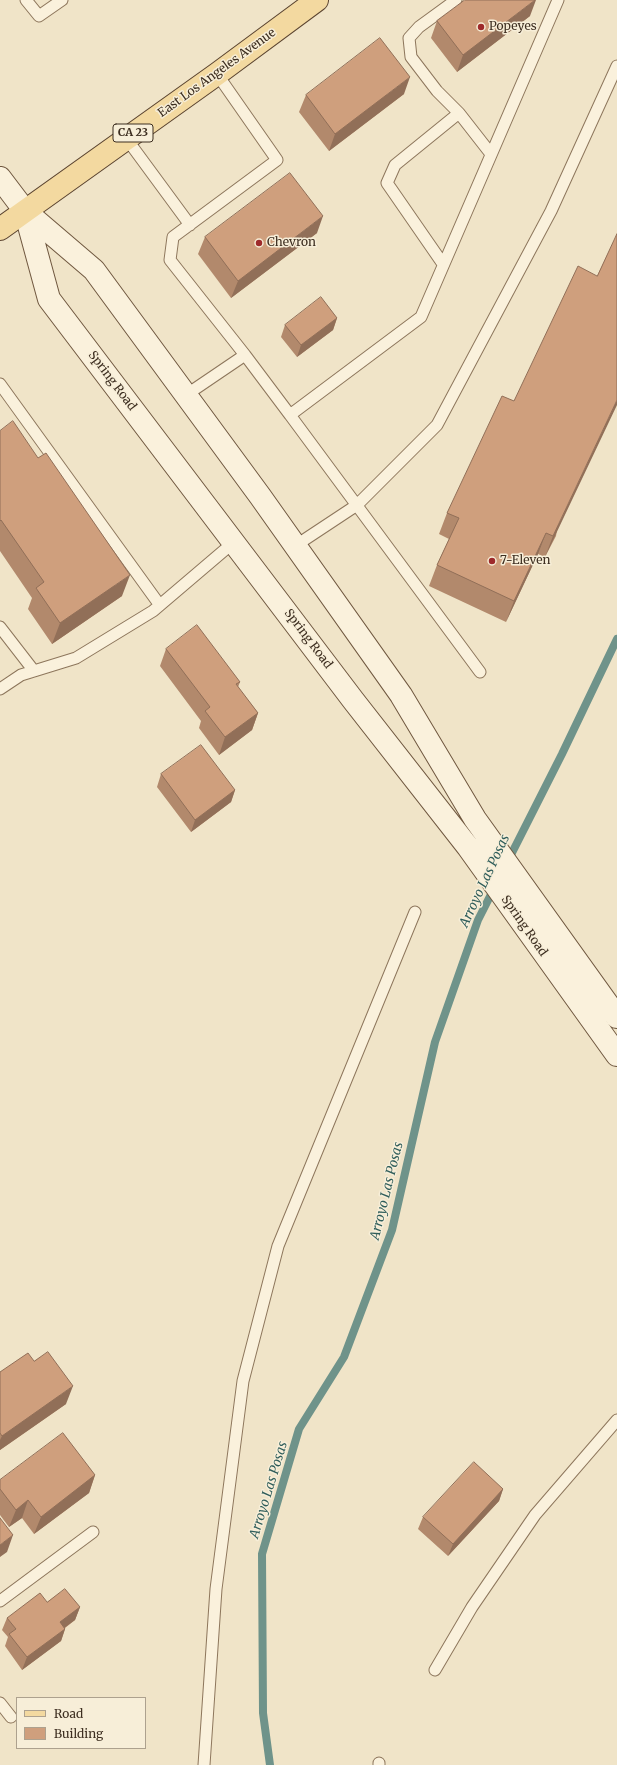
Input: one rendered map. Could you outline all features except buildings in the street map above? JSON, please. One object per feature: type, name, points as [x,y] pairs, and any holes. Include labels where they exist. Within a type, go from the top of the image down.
[{"type":"main road","name":"East Los Angeles Avenue","points":[[0,229],[217,74],[317,0]]},
{"type":"main road","name":"Spring Road","points":[[0,178],[24,211],[94,270],[186,395],[401,695],[475,819],[617,1017]]},
{"type":"main road","name":"Spring Road","points":[[24,211],[49,299],[468,847],[617,1055]]},
{"type":"lane","points":[[26,0],[38,16],[62,0]]},
{"type":"lane","points":[[456,0],[419,27],[409,38],[411,57],[437,91],[459,113],[491,154]]},
{"type":"lane","points":[[290,415],[421,317],[558,0]]},
{"type":"lane","points":[[295,546],[357,505],[437,425],[551,211],[617,66]]},
{"type":"lane","points":[[217,74],[277,160],[173,237],[170,260],[245,355],[480,672]]},
{"type":"lane","points":[[443,264],[387,183],[395,165],[459,113]]},
{"type":"lane","points":[[126,138],[190,225]]},
{"type":"lane","points":[[186,395],[245,355]]},
{"type":"lane","points":[[0,384],[160,604]]},
{"type":"lane","points":[[0,689],[21,675],[76,658],[152,611],[234,542]]},
{"type":"lane","points":[[0,627],[34,671]]},
{"type":"lane","points":[[204,1765],[216,1589],[243,1381],[278,1246],[415,912]]},
{"type":"lane","points":[[435,1670],[472,1606],[535,1515],[617,1420]]},
{"type":"lane","points":[[0,1601],[93,1532]]},
{"type":"lane","points":[[0,1703],[11,1717]]},
{"type":"waterway","name":"Arroyo Las Posas","points":[[270,1765],[263,1713],[262,1554],[299,1429],[344,1357],[392,1230],[435,1042],[478,920],[562,754],[617,639]]},
{"type":"place","name":"Popeyes","points":[[481,27]]},
{"type":"place","name":"Chevron","points":[[259,243]]},
{"type":"place","name":"7-Eleven","points":[[492,561]]}]
